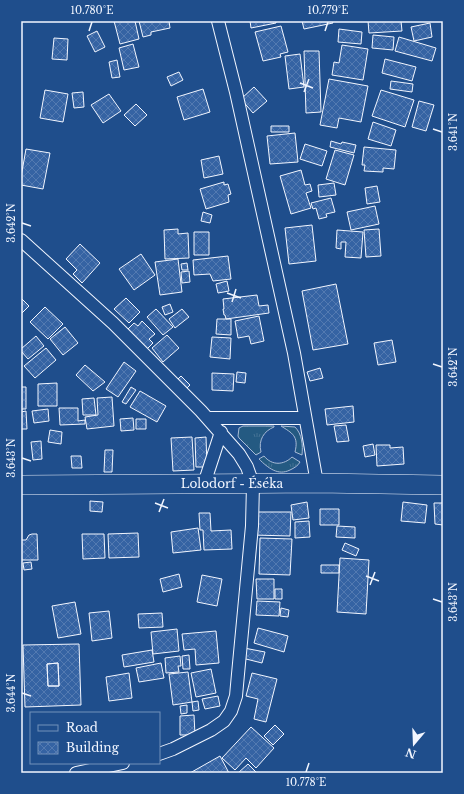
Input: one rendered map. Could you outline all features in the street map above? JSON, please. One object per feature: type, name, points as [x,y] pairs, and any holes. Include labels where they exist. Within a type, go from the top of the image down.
[{"type":"main road","name":"Lolodorf - Éséka","points":[[21,485],[317,483],[443,485]]},
{"type":"street","points":[[218,21],[236,92],[294,353],[317,483]]},
{"type":"street","points":[[21,240],[113,323],[208,418],[239,454],[247,467],[252,484],[252,526],[236,696],[231,711],[224,721],[211,730],[173,749],[160,754]]},
{"type":"street","points":[[208,418],[305,418]]},
{"type":"street","points":[[204,484],[221,432]]},
{"type":"street","points":[[76,773],[118,764]]},
{"type":"green space","points":[[243,426],[274,426],[263,436],[260,444],[261,452],[256,455],[238,436],[239,428]]},
{"type":"green space","points":[[281,426],[295,427],[302,440],[302,455],[295,452],[296,442],[294,436]]},
{"type":"green space","points":[[264,456],[274,463],[285,462],[292,457],[300,462],[297,466],[286,472],[277,472],[259,459]]},
{"type":"building","points":[[114,21],[135,21],[139,39],[120,44]]},
{"type":"building","points":[[139,21],[169,21],[170,28],[151,32],[151,35],[143,37]]},
{"type":"building","points":[[250,21],[276,21],[276,23],[251,28]]},
{"type":"building","points":[[302,21],[332,21],[333,23],[304,29]]},
{"type":"building","points":[[368,21],[401,21],[402,31],[369,33]]},
{"type":"building","points":[[430,23],[432,37],[414,41],[411,27]]},
{"type":"building","points":[[281,26],[288,52],[280,54],[281,57],[263,61],[255,32]]},
{"type":"building","points":[[339,29],[362,32],[361,44],[338,42]]},
{"type":"building","points":[[97,31],[105,47],[95,52],[87,36]]},
{"type":"building","points":[[373,35],[394,37],[393,50],[372,48]]},
{"type":"building","points":[[399,37],[436,48],[432,61],[395,51]]},
{"type":"building","points":[[54,38],[68,39],[67,60],[52,59]]},
{"type":"building","points":[[133,44],[139,67],[124,70],[119,48]]},
{"type":"building","points":[[342,45],[368,49],[363,80],[332,75],[334,62],[339,63]]},
{"type":"building","points":[[304,51],[319,51],[321,112],[306,113]]},
{"type":"building","points":[[300,54],[304,87],[289,89],[285,56]]},
{"type":"building","points":[[385,59],[416,67],[412,81],[382,73]]},
{"type":"building","points":[[117,60],[120,77],[112,78],[109,62]]},
{"type":"building","points":[[179,72],[183,80],[171,86],[167,77]]},
{"type":"building","points":[[329,79],[368,86],[361,122],[339,118],[337,128],[320,125]]},
{"type":"building","points":[[391,81],[413,84],[412,92],[390,89]]},
{"type":"building","points":[[254,87],[267,101],[253,113],[241,99]]},
{"type":"building","points":[[203,89],[210,112],[184,120],[177,97]]},
{"type":"building","points":[[45,90],[68,94],[63,122],[40,118]]},
{"type":"building","points":[[381,90],[414,100],[405,127],[372,116]]},
{"type":"building","points":[[83,92],[84,107],[74,108],[72,93]]},
{"type":"building","points":[[109,94],[121,111],[103,123],[91,105]]},
{"type":"building","points":[[419,101],[434,105],[426,131],[412,127]]},
{"type":"building","points":[[136,104],[147,115],[135,126],[124,115]]},
{"type":"building","points":[[373,122],[396,130],[391,146],[368,139]]},
{"type":"building","points":[[271,126],[289,126],[289,132],[271,132]]},
{"type":"building","points":[[295,133],[298,162],[270,164],[267,136]]},
{"type":"building","points":[[331,141],[341,144],[342,142],[356,145],[354,153],[330,147]]},
{"type":"building","points":[[305,144],[327,151],[322,166],[300,159]]},
{"type":"building","points":[[364,147],[396,150],[394,169],[383,168],[383,172],[364,171],[365,165],[362,165]]},
{"type":"building","points":[[26,149],[50,153],[43,189],[21,185]]},
{"type":"building","points":[[335,150],[354,155],[345,185],[326,179]]},
{"type":"building","points":[[219,156],[223,174],[204,178],[201,160]]},
{"type":"building","points":[[301,170],[305,185],[310,184],[312,191],[306,193],[311,208],[291,214],[280,176]]},
{"type":"building","points":[[224,182],[224,185],[228,184],[231,194],[228,195],[229,202],[206,209],[200,189]]},
{"type":"building","points":[[334,183],[336,195],[319,197],[318,185]]},
{"type":"building","points":[[377,186],[380,202],[367,204],[365,188]]},
{"type":"building","points":[[331,198],[335,212],[326,214],[327,217],[319,219],[316,208],[313,209],[311,203]]},
{"type":"building","points":[[375,206],[379,224],[351,230],[347,212]]},
{"type":"building","points":[[203,212],[212,215],[210,223],[201,221]]},
{"type":"building","points":[[312,225],[316,261],[289,264],[285,228]]},
{"type":"building","points":[[178,229],[178,234],[188,233],[189,258],[165,259],[164,230]]},
{"type":"building","points":[[379,229],[381,256],[366,257],[364,230]]},
{"type":"building","points":[[337,230],[363,232],[361,258],[345,257],[346,242],[341,242],[341,249],[336,248]]},
{"type":"building","points":[[194,232],[209,232],[209,255],[194,255]]},
{"type":"building","points":[[80,244],[100,263],[82,283],[73,274],[77,270],[66,259]]},
{"type":"building","points":[[141,254],[155,275],[134,290],[119,269]]},
{"type":"building","points":[[228,256],[231,279],[213,281],[210,274],[194,275],[193,260]]},
{"type":"building","points":[[178,259],[182,292],[160,295],[155,262]]},
{"type":"building","points":[[187,263],[188,270],[182,270],[181,264]]},
{"type":"building","points":[[189,271],[190,282],[182,283],[181,272]]},
{"type":"building","points":[[227,281],[229,291],[218,293],[216,284]]},
{"type":"building","points":[[336,284],[348,344],[313,350],[302,291]]},
{"type":"building","points":[[257,295],[259,306],[268,305],[269,313],[226,319],[223,309],[223,299]]},
{"type":"building","points":[[21,298],[29,306],[21,314]]},
{"type":"building","points":[[126,298],[140,312],[129,323],[114,309]]},
{"type":"building","points":[[170,304],[173,312],[165,315],[162,307]]},
{"type":"building","points":[[45,307],[63,324],[48,339],[30,322]]},
{"type":"building","points":[[156,309],[173,327],[163,335],[147,317]]},
{"type":"building","points":[[182,309],[189,317],[175,328],[169,319]]},
{"type":"building","points":[[259,316],[264,341],[251,344],[249,336],[238,338],[235,321]]},
{"type":"building","points":[[217,319],[231,319],[231,335],[216,334]]},
{"type":"building","points":[[142,321],[155,334],[149,339],[153,343],[145,351],[126,331],[134,323],[138,326]]},
{"type":"building","points":[[65,327],[78,343],[63,355],[50,339]]},
{"type":"building","points":[[167,335],[179,348],[163,362],[152,348]]},
{"type":"building","points":[[36,336],[44,346],[28,359],[21,349]]},
{"type":"building","points":[[212,337],[231,338],[230,359],[210,357]]},
{"type":"building","points":[[392,340],[396,362],[378,365],[374,343]]},
{"type":"building","points":[[46,348],[56,360],[35,378],[24,366]]},
{"type":"building","points":[[124,362],[136,371],[118,397],[106,389]]},
{"type":"building","points":[[85,365],[105,382],[93,391],[76,375]]},
{"type":"building","points":[[320,368],[323,378],[310,381],[307,372]]},
{"type":"building","points":[[237,372],[246,373],[245,383],[236,382]]},
{"type":"building","points":[[212,373],[234,374],[233,391],[212,390]]},
{"type":"building","points":[[181,376],[190,385],[185,390],[176,381]]},
{"type":"building","points":[[57,383],[57,406],[38,406],[38,384]]},
{"type":"building","points":[[21,387],[26,387],[26,409],[21,409]]},
{"type":"building","points":[[131,387],[136,390],[126,404],[122,402]]},
{"type":"building","points":[[140,391],[166,406],[157,422],[130,407]]},
{"type":"building","points":[[112,397],[114,426],[87,429],[85,417],[98,415],[97,398]]},
{"type":"building","points":[[94,398],[96,415],[83,415],[82,399]]},
{"type":"building","points":[[353,406],[354,422],[327,425],[325,409]]},
{"type":"building","points":[[59,408],[78,408],[78,421],[85,420],[85,424],[60,425]]},
{"type":"building","points":[[48,409],[49,421],[34,423],[32,411]]},
{"type":"building","points":[[26,411],[27,429],[21,429],[21,412]]},
{"type":"building","points":[[133,418],[134,430],[121,431],[120,419]]},
{"type":"building","points":[[136,419],[146,419],[146,429],[136,429]]},
{"type":"building","points":[[346,425],[349,441],[337,442],[334,426]]},
{"type":"building","points":[[50,430],[62,432],[61,444],[48,442]]},
{"type":"building","points":[[192,437],[194,470],[173,471],[171,438]]},
{"type":"building","points":[[206,437],[207,467],[196,467],[195,438]]},
{"type":"building","points":[[41,441],[42,459],[33,460],[31,442]]},
{"type":"building","points":[[373,444],[375,455],[365,457],[363,446]]},
{"type":"building","points":[[376,445],[390,445],[390,448],[403,447],[404,464],[377,466]]},
{"type":"building","points":[[105,450],[113,450],[112,472],[104,472]]},
{"type":"building","points":[[71,456],[81,456],[82,468],[72,468]]},
{"type":"building","points":[[90,501],[103,502],[102,512],[90,511]]},
{"type":"building","points":[[307,502],[309,518],[293,520],[291,505]]},
{"type":"building","points":[[403,502],[427,505],[425,523],[401,521]]},
{"type":"building","points":[[434,503],[443,503],[443,525],[435,524]]},
{"type":"building","points":[[320,509],[339,509],[339,525],[320,525]]},
{"type":"building","points":[[254,512],[291,512],[290,536],[253,535]]},
{"type":"building","points":[[199,513],[210,513],[211,531],[231,530],[232,549],[204,550],[203,530],[200,530]]},
{"type":"building","points":[[309,521],[310,537],[295,538],[295,522]]},
{"type":"building","points":[[337,526],[355,527],[355,538],[336,537]]},
{"type":"building","points":[[198,528],[201,550],[173,553],[171,532]]},
{"type":"building","points":[[138,533],[139,557],[109,558],[108,534]]},
{"type":"building","points":[[37,534],[38,560],[21,560],[21,540],[26,540],[29,535]]},
{"type":"building","points":[[82,534],[104,534],[105,558],[83,559]]},
{"type":"building","points":[[260,538],[292,539],[290,575],[259,574]]},
{"type":"building","points":[[345,543],[359,549],[356,556],[342,550]]},
{"type":"building","points":[[340,558],[369,560],[366,614],[337,612]]},
{"type":"building","points":[[31,562],[32,569],[24,570],[23,563]]},
{"type":"building","points":[[321,565],[339,565],[339,573],[321,573]]},
{"type":"building","points":[[179,574],[182,587],[163,592],[160,579]]},
{"type":"building","points":[[202,575],[222,579],[217,606],[197,602]]},
{"type":"building","points":[[256,579],[274,579],[274,599],[257,599]]},
{"type":"building","points":[[275,589],[282,589],[282,599],[275,599]]},
{"type":"building","points":[[257,601],[280,602],[279,616],[256,615]]},
{"type":"building","points":[[75,602],[81,634],[58,638],[52,606]]},
{"type":"building","points":[[281,608],[289,610],[288,617],[280,616]]},
{"type":"building","points":[[109,611],[112,638],[92,641],[89,613]]},
{"type":"building","points":[[162,613],[163,627],[139,628],[138,614]]},
{"type":"building","points":[[258,628],[288,636],[284,652],[254,643]]},
{"type":"building","points":[[177,629],[179,651],[153,654],[151,632]]},
{"type":"building","points":[[216,631],[219,663],[196,665],[195,649],[184,650],[182,634]]},
{"type":"building","points":[[79,644],[81,705],[25,707],[23,645]],"holes":[[[58,663],[59,686],[48,686],[47,664]]]},
{"type":"building","points":[[244,648],[265,652],[262,663],[242,658]]},
{"type":"building","points":[[152,650],[154,662],[124,667],[122,655]]},
{"type":"building","points":[[189,655],[190,669],[183,669],[182,656]]},
{"type":"building","points":[[180,656],[181,666],[178,666],[179,672],[166,673],[165,658]]},
{"type":"building","points":[[58,663],[59,686],[48,686],[47,664]]},
{"type":"building","points":[[161,663],[164,678],[139,682],[136,668]]},
{"type":"building","points":[[211,669],[216,693],[196,697],[191,673]]},
{"type":"building","points":[[188,672],[192,702],[173,705],[169,674]]},
{"type":"building","points":[[129,673],[132,698],[109,701],[106,677]]},
{"type":"building","points":[[252,673],[277,679],[266,722],[254,719],[258,699],[246,696]]},
{"type":"building","points":[[218,696],[220,706],[205,709],[202,699]]},
{"type":"building","points":[[198,701],[199,710],[193,711],[192,702]]},
{"type":"building","points":[[187,705],[187,713],[181,714],[180,706]]},
{"type":"building","points":[[194,715],[195,735],[180,735],[180,716]]},
{"type":"building","points":[[275,725],[284,734],[273,745],[264,736]]},
{"type":"building","points":[[251,727],[274,748],[256,768],[246,758],[235,770],[222,758]]},
{"type":"building","points":[[220,756],[229,773],[190,773]]},
{"type":"building","points":[[248,764],[256,772],[255,773],[238,773]]}]
